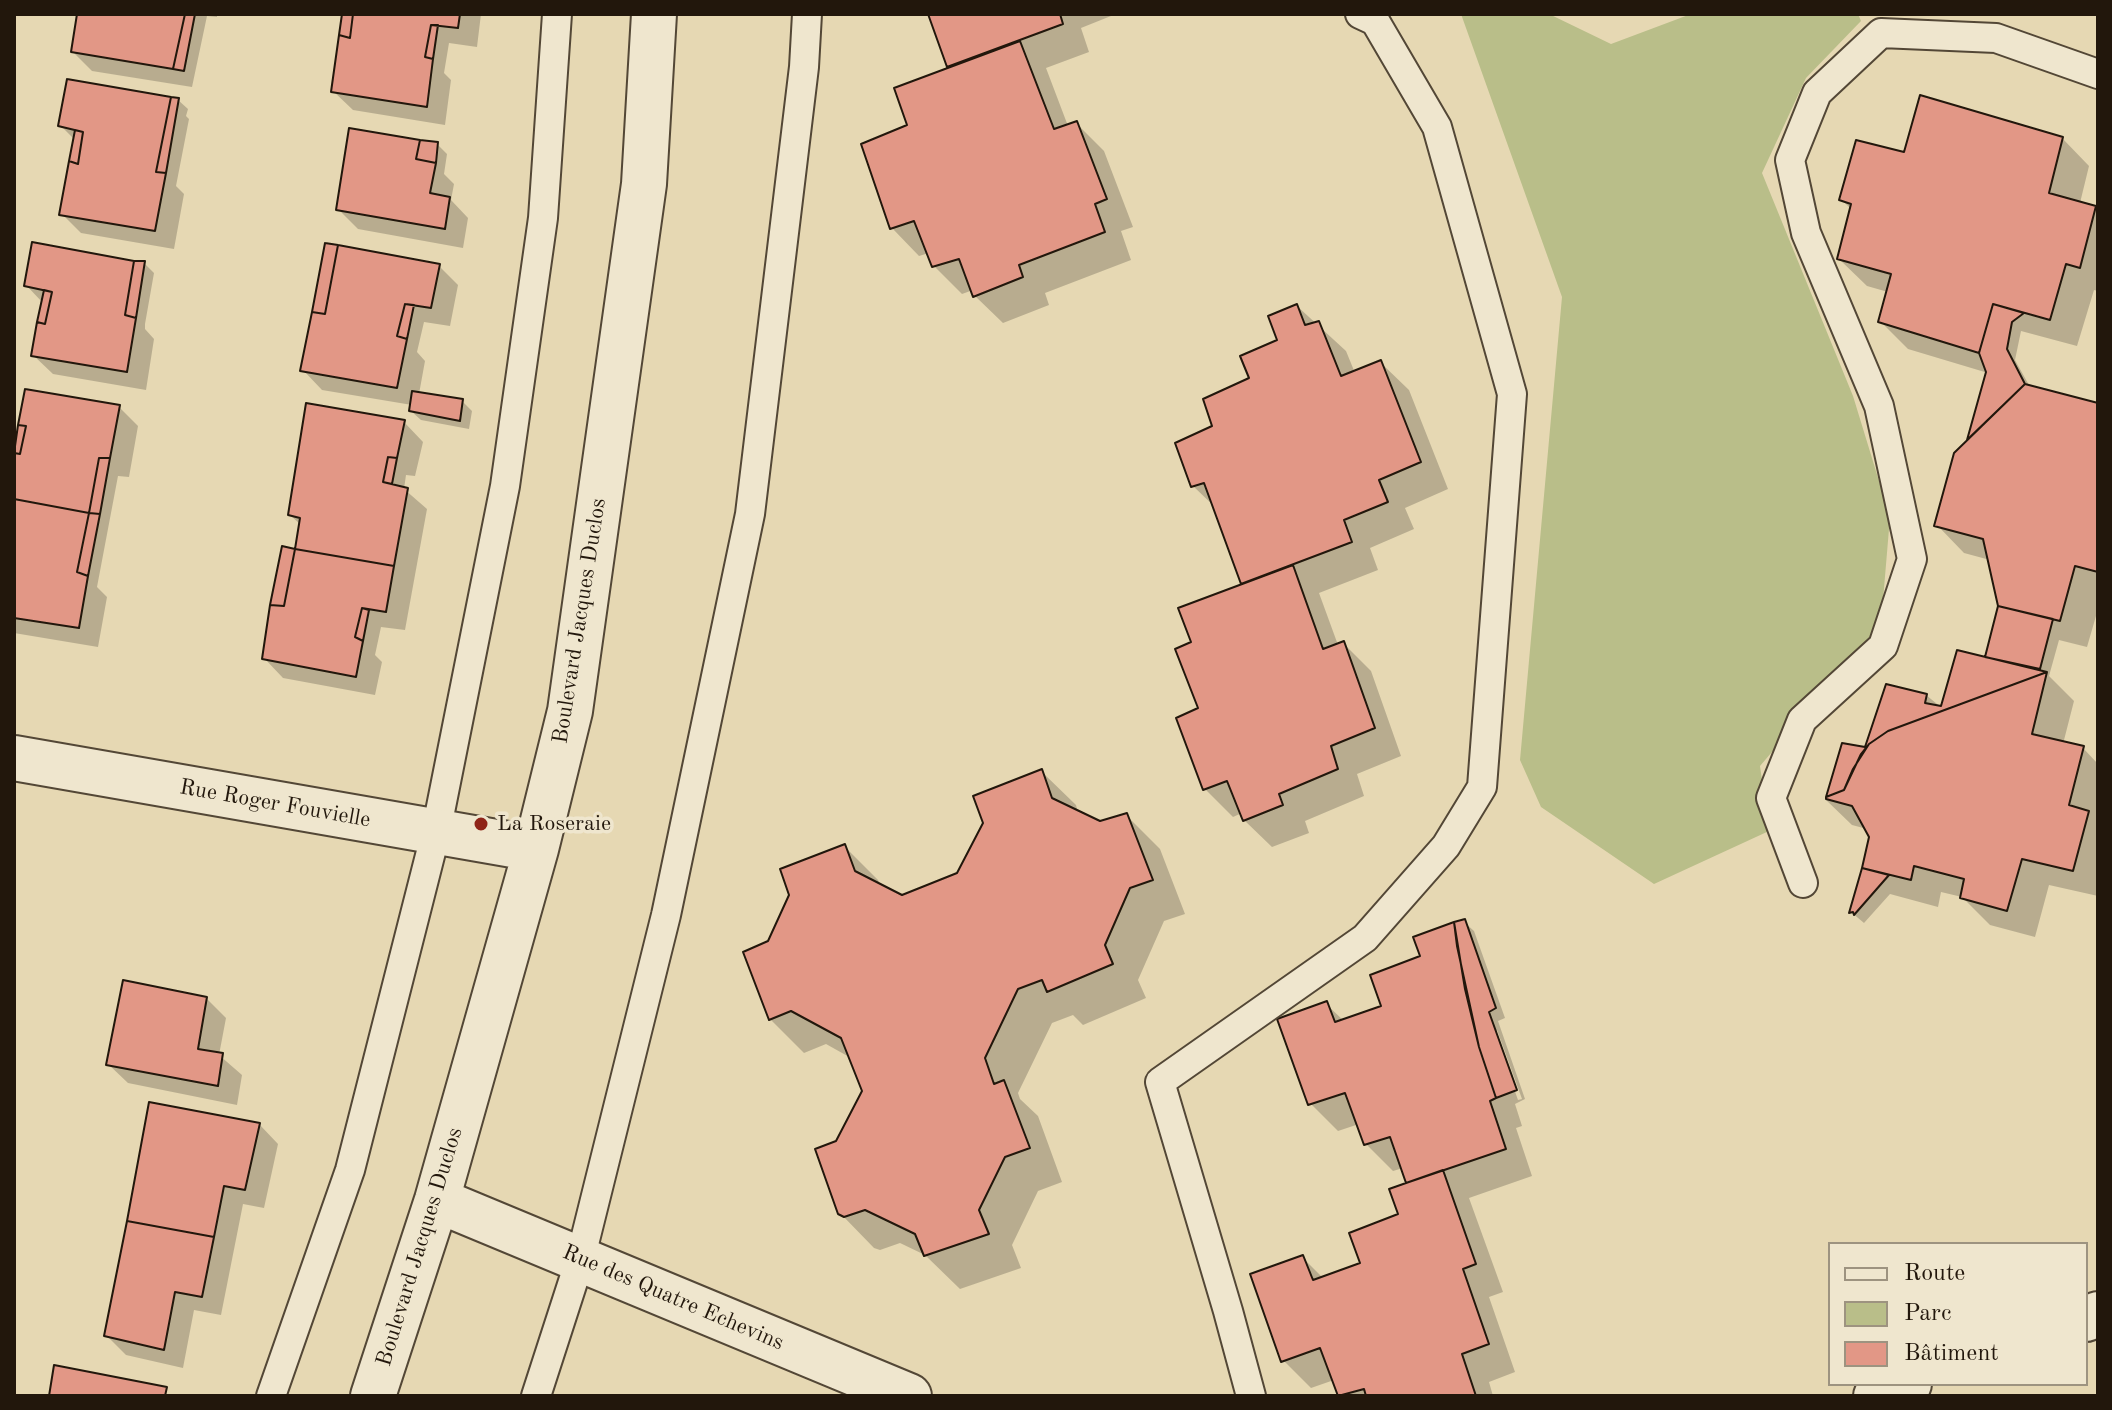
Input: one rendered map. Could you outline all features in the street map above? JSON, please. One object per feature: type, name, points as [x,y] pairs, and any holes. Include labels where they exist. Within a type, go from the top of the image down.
[{"type":"street","name":"Boulevard Jacques Duclos","points":[[373,1396],[437,1200],[536,849],[570,711],[644,184],[654,14]]},
{"type":"street","name":"Rue Roger Fouvielle","points":[[14,758],[536,849]]},
{"type":"street","name":"Rue des Quatre Echevins","points":[[437,1200],[909,1396]]},
{"type":"street","points":[[1876,1396],[1904,1386]]},
{"type":"lane","points":[[271,1396],[350,1170],[436,832],[505,486],[543,218],[557,14]]},
{"type":"lane","points":[[536,1396],[580,1260],[666,915],[750,514],[804,67],[807,14]]},
{"type":"lane","points":[[1251,1396],[1160,1082],[1365,938],[1375,927],[1446,846],[1482,787],[1488,711],[1512,394],[1437,127],[1375,21],[1360,14]]},
{"type":"lane","points":[[1803,883],[1771,798],[1802,720],[1883,646],[1912,559],[1879,406],[1806,233],[1790,160],[1817,93],[1878,23],[1996,38],[2098,74]]},
{"type":"green space","points":[[1461,14],[1549,14],[1611,44],[1691,14],[1858,14],[1861,21],[1806,78],[1762,173],[1853,396],[1890,517],[1881,624],[1760,766],[1769,831],[1654,884],[1541,807],[1520,760],[1562,297]]},
{"type":"building","points":[[77,14],[185,14],[173,69],[71,52]]},
{"type":"building","points":[[185,14],[195,14],[184,71],[173,69]]},
{"type":"building","points":[[342,14],[353,14],[350,38],[339,35]]},
{"type":"building","points":[[353,14],[460,14],[458,28],[431,25],[425,57],[433,59],[427,107],[331,92],[339,35],[350,38]]},
{"type":"building","points":[[928,14],[1060,14],[1063,24],[947,67]]},
{"type":"building","points":[[431,25],[438,25],[433,59],[425,57]]},
{"type":"building","points":[[1020,41],[1054,129],[1077,121],[1107,199],[1095,204],[1105,232],[1019,265],[1023,277],[973,297],[959,259],[932,267],[914,221],[890,229],[861,144],[907,125],[894,88]]},
{"type":"building","points":[[67,79],[171,97],[156,172],[166,173],[155,231],[59,215],[69,161],[78,164],[83,132],[58,126]]},
{"type":"building","points":[[1920,95],[2063,137],[2049,193],[2096,206],[2080,268],[2066,264],[2050,320],[1993,304],[1979,353],[1878,322],[1891,274],[1837,259],[1851,204],[1839,200],[1856,140],[1904,152]]},
{"type":"building","points":[[171,97],[179,98],[166,173],[156,172]]},
{"type":"building","points":[[349,128],[420,140],[416,159],[436,163],[430,193],[450,197],[445,229],[336,210]]},
{"type":"building","points":[[75,130],[83,132],[78,164],[69,161]]},
{"type":"building","points":[[420,140],[438,142],[436,163],[416,159]]},
{"type":"building","points":[[32,242],[134,261],[125,315],[136,318],[127,372],[31,356],[37,322],[45,324],[52,292],[24,286]]},
{"type":"building","points":[[325,243],[338,245],[325,314],[312,312]]},
{"type":"building","points":[[338,245],[440,264],[431,308],[405,304],[397,336],[407,339],[397,388],[300,371],[312,312],[325,314]]},
{"type":"building","points":[[134,261],[145,261],[136,318],[125,315]]},
{"type":"building","points":[[44,290],[52,292],[45,324],[37,322]]},
{"type":"building","points":[[405,304],[414,305],[407,339],[397,336]]},
{"type":"building","points":[[1297,304],[1305,325],[1319,321],[1341,376],[1381,360],[1421,462],[1379,480],[1388,502],[1344,520],[1352,542],[1241,584],[1204,483],[1191,487],[1175,443],[1212,426],[1203,399],[1249,378],[1240,356],[1277,340],[1268,316]]},
{"type":"building","points":[[1993,304],[2024,313],[2012,322],[2007,349],[2025,384],[1967,440],[1986,372],[1979,353]]},
{"type":"building","points":[[2025,384],[2098,403],[2098,572],[2075,566],[2060,621],[1998,606],[1983,539],[1934,526],[1954,453]]},
{"type":"building","points":[[25,389],[120,405],[110,458],[99,458],[89,513],[14,499],[14,453],[20,454],[26,426],[18,425]]},
{"type":"building","points":[[412,391],[463,399],[460,421],[409,411]]},
{"type":"building","points":[[306,403],[405,420],[397,458],[388,457],[383,482],[408,488],[394,566],[295,549],[300,518],[288,515]]},
{"type":"building","points":[[18,425],[26,426],[20,454],[14,453]]},
{"type":"building","points":[[388,457],[397,458],[392,484],[383,482]]},
{"type":"building","points":[[99,458],[110,458],[100,514],[89,513]]},
{"type":"building","points":[[14,499],[89,513],[77,572],[88,576],[79,628],[14,618]]},
{"type":"building","points":[[89,513],[100,514],[88,576],[77,572]]},
{"type":"building","points":[[282,546],[295,549],[284,606],[270,605]]},
{"type":"building","points":[[295,549],[394,566],[386,612],[362,608],[355,637],[363,641],[356,677],[262,659],[270,605],[284,606]]},
{"type":"building","points":[[1293,565],[1323,649],[1344,641],[1375,728],[1331,746],[1338,769],[1279,794],[1283,805],[1243,821],[1227,781],[1203,790],[1176,718],[1198,708],[1175,649],[1191,642],[1178,608]]},
{"type":"building","points":[[1998,606],[2053,619],[2040,669],[1985,657]]},
{"type":"building","points":[[362,608],[369,610],[363,641],[355,637]]},
{"type":"building","points":[[1957,650],[2047,672],[1888,731],[1869,744],[1861,754],[1844,790],[1826,797],[1842,743],[1865,747],[1886,684],[1927,694],[1925,703],[1941,706]]},
{"type":"building","points":[[2047,672],[2032,734],[2084,746],[2069,805],[2089,811],[2073,871],[2022,859],[2007,911],[1960,898],[1964,879],[1914,866],[1911,880],[1862,868],[1869,837],[1852,806],[1826,797],[1844,790],[1869,744],[1888,731]]},
{"type":"building","points":[[1042,769],[1052,798],[1100,821],[1127,813],[1153,880],[1130,888],[1105,945],[1113,964],[1047,992],[1042,980],[1018,989],[985,1058],[994,1084],[1004,1080],[1030,1148],[1005,1157],[979,1210],[989,1234],[924,1256],[915,1234],[865,1210],[844,1217],[838,1214],[815,1149],[836,1141],[862,1091],[841,1038],[791,1011],[769,1020],[743,952],[768,941],[789,895],[780,869],[845,844],[855,871],[902,895],[957,873],[983,823],[973,796]]},
{"type":"building","points":[[1862,868],[1889,875],[1854,915],[1853,912],[1849,913]]},
{"type":"building","points":[[1465,919],[1496,1008],[1489,1012],[1517,1090],[1496,1098],[1479,1047],[1457,946],[1454,922]]},
{"type":"building","points":[[1454,922],[1465,989],[1479,1047],[1496,1098],[1490,1101],[1506,1149],[1406,1183],[1390,1137],[1364,1145],[1345,1093],[1308,1105],[1277,1019],[1327,1001],[1335,1022],[1381,1006],[1370,975],[1420,956],[1413,937]]},
{"type":"building","points":[[123,980],[207,997],[198,1049],[223,1053],[218,1086],[106,1065]]},
{"type":"building","points":[[149,1102],[260,1123],[245,1190],[224,1186],[214,1237],[127,1221]]},
{"type":"building","points":[[1443,1170],[1476,1264],[1463,1269],[1489,1344],[1462,1354],[1476,1396],[1366,1396],[1364,1389],[1338,1396],[1320,1348],[1281,1362],[1250,1274],[1303,1255],[1313,1280],[1360,1263],[1349,1233],[1398,1214],[1389,1189]]},
{"type":"building","points":[[127,1221],[214,1237],[202,1297],[175,1292],[164,1350],[104,1336]]},
{"type":"building","points":[[54,1365],[167,1387],[165,1396],[49,1396]]},
{"type":"place","name":"La Roseraie","points":[[481,824]]}]
